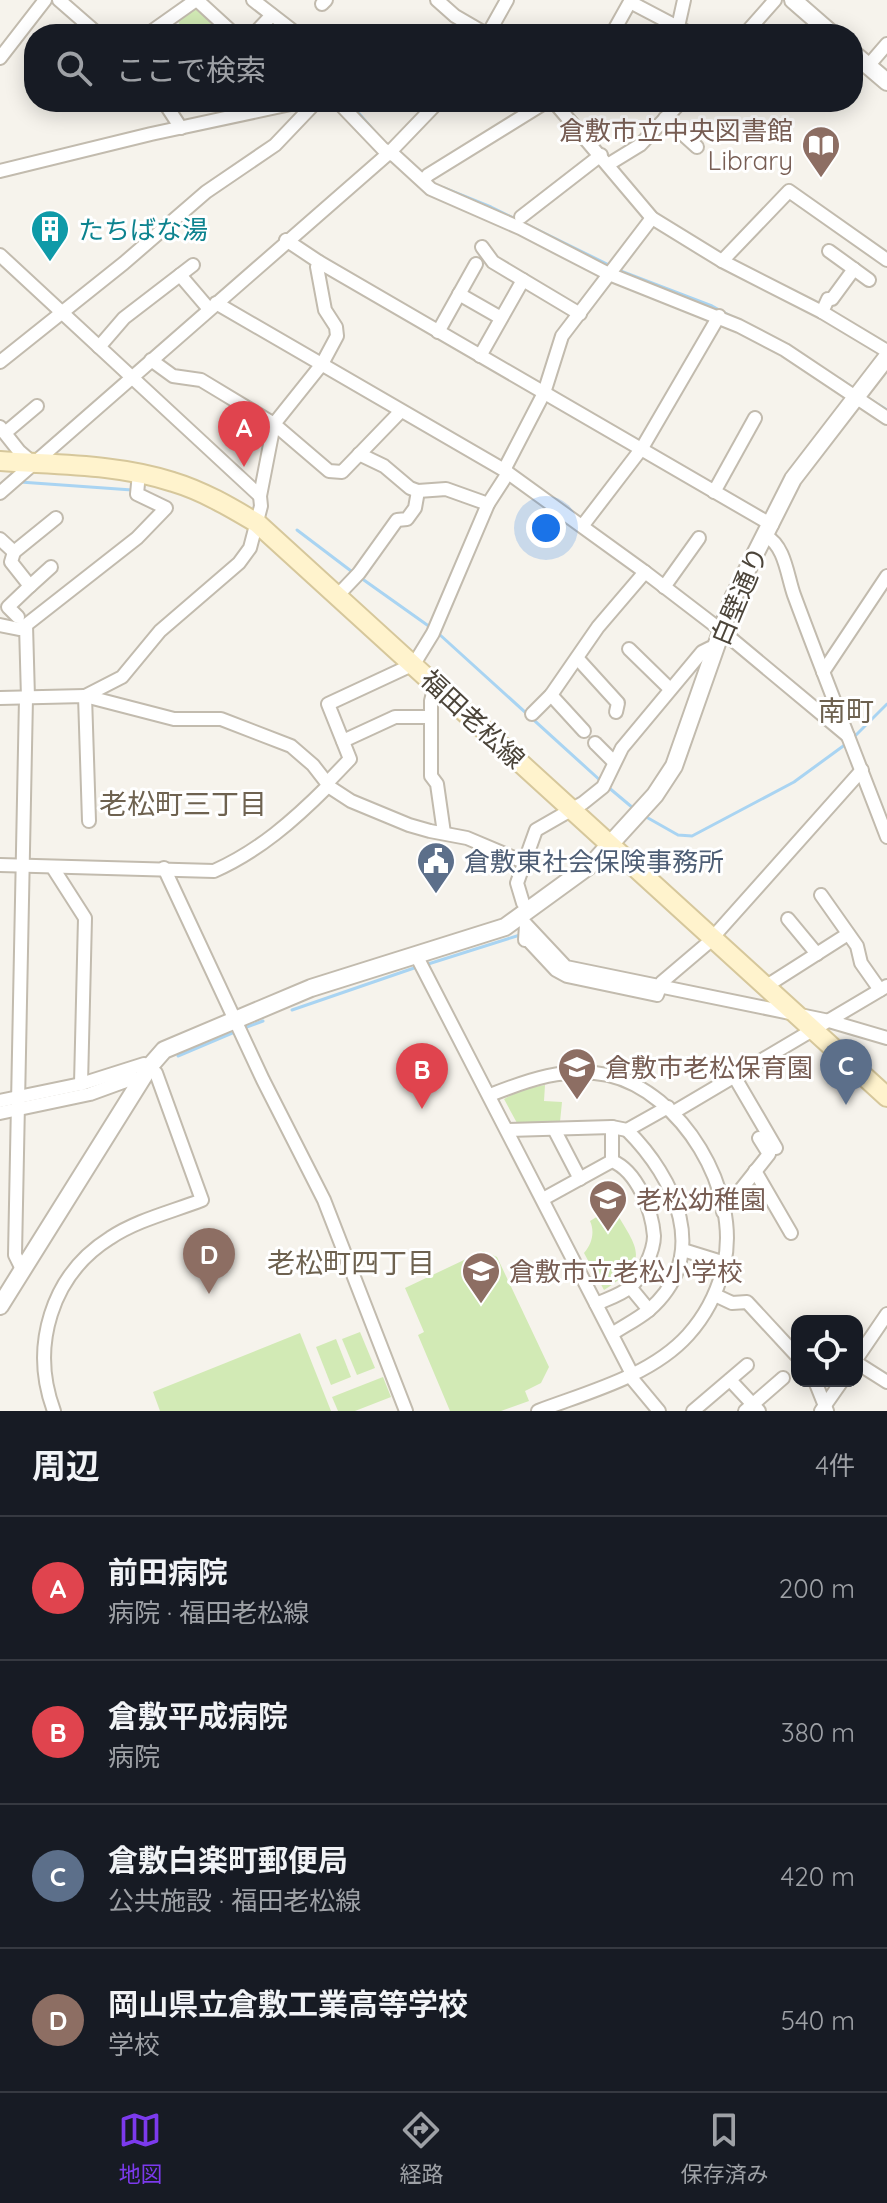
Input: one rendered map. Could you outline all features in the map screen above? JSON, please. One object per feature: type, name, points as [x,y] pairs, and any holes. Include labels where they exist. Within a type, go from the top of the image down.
[{"type":"main road","name":"福田老松線","points":[[0,461],[139,473],[172,481],[211,496],[257,523],[800,1016],[822,1025],[887,1097]]},
{"type":"street","points":[[26,24],[45,0]]},
{"type":"street","points":[[59,0],[87,24]]},
{"type":"street","points":[[162,24],[196,0],[223,24]]},
{"type":"street","points":[[253,0],[284,24]]},
{"type":"street","points":[[437,0],[469,24]]},
{"type":"street","points":[[493,24],[507,0]]},
{"type":"street","points":[[679,24],[684,0]]},
{"type":"street","points":[[754,24],[775,0]]},
{"type":"street","points":[[793,0],[821,24]]},
{"type":"street","points":[[617,24],[630,1],[672,24]]},
{"type":"street","points":[[263,24],[272,15]]},
{"type":"street","points":[[0,58],[24,27]]},
{"type":"street","points":[[868,66],[887,44]]},
{"type":"street","points":[[863,62],[887,82]]},
{"type":"street","points":[[171,112],[179,125]]},
{"type":"street","points":[[0,171],[52,155],[247,112]]},
{"type":"street","points":[[0,362],[124,263],[206,192],[275,145],[306,112]]},
{"type":"street","points":[[348,112],[431,189],[719,316],[785,350],[887,418]]},
{"type":"street","points":[[9,485],[389,153],[429,112]]},
{"type":"street","points":[[423,181],[530,112]]},
{"type":"street","points":[[563,112],[652,218],[722,261],[822,312],[887,354]]},
{"type":"street","points":[[521,217],[605,160],[640,145],[670,112]]},
{"type":"street","points":[[665,118],[697,147]]},
{"type":"street","points":[[722,261],[789,191],[887,260]]},
{"type":"street","points":[[0,865],[214,871],[238,860],[297,818],[350,759],[328,704],[414,664],[434,630],[488,504],[544,393],[562,336],[652,218]]},
{"type":"street","points":[[286,240],[438,332],[642,448],[769,530],[779,546],[823,672],[887,837]]},
{"type":"street","points":[[482,247],[493,262],[580,314]]},
{"type":"street","points":[[829,251],[869,280]]},
{"type":"street","points":[[2,262],[62,313],[260,496]]},
{"type":"street","points":[[85,696],[122,677],[160,631],[239,563],[250,548],[262,500],[260,496],[274,424],[322,364],[337,336],[336,327],[325,310],[317,267],[319,262]]},
{"type":"street","points":[[438,332],[476,264]]},
{"type":"street","points":[[99,347],[124,318],[193,265]]},
{"type":"street","points":[[822,312],[828,299],[832,299],[854,269]]},
{"type":"street","points":[[180,275],[213,306],[322,364],[506,472],[583,525],[722,631],[849,740]]},
{"type":"street","points":[[480,356],[523,280]]},
{"type":"street","points":[[459,294],[501,318]]},
{"type":"street","points":[[583,525],[642,448],[719,316]]},
{"type":"street","name":"白壁通り","points":[[0,1306],[150,1066],[168,1047],[239,1025],[343,977],[419,962],[492,933],[525,925],[611,844],[668,777],[741,580],[799,469],[857,398],[887,354]]},
{"type":"street","points":[[151,360],[173,376],[201,380],[274,424],[329,471],[342,472],[401,411]]},
{"type":"street","points":[[34,464],[3,430],[37,406]]},
{"type":"street","points":[[714,492],[755,418]]},
{"type":"street","points":[[359,454],[384,466],[410,488],[418,491],[446,489],[488,504]]},
{"type":"street","points":[[0,625],[19,629],[22,621],[137,538],[166,508],[137,494],[139,473]]},
{"type":"street","points":[[338,595],[357,575],[397,520],[407,519],[415,508],[418,491]]},
{"type":"street","points":[[0,572],[12,557],[56,518]]},
{"type":"street","points":[[664,587],[699,538]]},
{"type":"street","points":[[0,539],[30,586]]},
{"type":"street","points":[[22,1269],[15,1255],[27,698],[22,621],[8,607],[51,567]]},
{"type":"street","points":[[532,714],[551,695],[598,627],[645,572]]},
{"type":"street","points":[[823,672],[885,584]]},
{"type":"street","points":[[629,649],[670,689]]},
{"type":"street","points":[[716,649],[702,652],[670,689],[631,737],[604,784],[572,809],[536,830],[517,883],[525,925],[556,970],[567,976],[650,994],[658,989],[714,936],[862,770]]},
{"type":"street","points":[[578,659],[618,703],[616,712]]},
{"type":"street","points":[[435,685],[431,701],[431,776],[437,784],[444,833]]},
{"type":"street","points":[[551,695],[584,731]]},
{"type":"street","points":[[85,696],[89,821]]},
{"type":"street","points":[[0,698],[85,696],[167,717],[221,719],[291,746],[313,765],[328,784],[351,801],[409,825],[467,838],[526,863]]},
{"type":"street","points":[[343,741],[395,717],[431,717]]},
{"type":"street","points":[[595,743],[614,762]]},
{"type":"street","points":[[53,868],[85,918],[81,1084]]},
{"type":"street","points":[[164,868],[263,1080],[324,1200],[406,1411]]},
{"type":"street","points":[[627,1130],[734,1076],[883,988],[861,963],[857,946],[821,895]]},
{"type":"street","points":[[788,919],[817,954]]},
{"type":"street","points":[[768,985],[848,934]]},
{"type":"street","points":[[419,962],[508,1130],[630,1374],[659,1411]]},
{"type":"street","points":[[658,989],[800,1016]]},
{"type":"street","points":[[822,1025],[887,1038]]},
{"type":"street","points":[[0,1113],[19,1103],[144,1064],[150,1066],[156,1073],[202,1200],[111,1237],[92,1251],[68,1278],[52,1310],[44,1345],[46,1385],[54,1411]]},
{"type":"street","points":[[490,1095],[529,1079],[586,1072],[618,1078],[649,1093],[671,1109],[706,1161],[723,1212],[725,1263],[715,1295],[701,1320],[678,1345],[630,1374],[538,1411]]},
{"type":"street","points":[[734,1076],[776,1148]]},
{"type":"street","points":[[0,1101],[19,1103],[90,1094],[134,1078],[140,1082]]},
{"type":"street","points":[[508,1130],[612,1127],[627,1130],[643,1146],[667,1180],[681,1223],[683,1250],[666,1292],[649,1310],[612,1334]]},
{"type":"street","points":[[612,1127],[612,1161]]},
{"type":"street","points":[[554,1129],[580,1179]]},
{"type":"street","points":[[723,1212],[769,1154],[759,1138]]},
{"type":"street","points":[[543,1199],[612,1161]]},
{"type":"street","points":[[596,1304],[630,1287],[639,1277],[654,1239],[639,1189],[621,1165],[612,1161]]},
{"type":"street","points":[[755,1171],[791,1233]]},
{"type":"street","points":[[683,1250],[725,1263]]},
{"type":"street","points":[[630,1287],[649,1310]]},
{"type":"street","points":[[715,1295],[732,1303],[747,1302],[791,1350]]},
{"type":"street","points":[[863,1352],[887,1314]]},
{"type":"street","points":[[693,1411],[747,1365]]},
{"type":"street","points":[[863,1365],[887,1382]]},
{"type":"street","points":[[730,1380],[752,1409],[783,1378]]},
{"type":"street","points":[[817,1387],[824,1409]]},
{"type":"street","points":[[824,1409],[838,1387]]},
{"type":"street","points":[[574,1411],[583,1394]]},
{"type":"green space","points":[[195,7],[215,24],[180,24],[177,20]]},
{"type":"green space","points":[[545,1085],[544,1101],[562,1102],[560,1122],[517,1123],[504,1099],[523,1089]]},
{"type":"green space","points":[[613,1207],[629,1233],[636,1253],[629,1270],[604,1290],[584,1253],[592,1238],[590,1221]]},
{"type":"green space","points":[[483,1251],[497,1257],[549,1367],[541,1383],[525,1391],[529,1401],[501,1411],[450,1411],[418,1335],[424,1332],[405,1288]]},
{"type":"green space","points":[[360,1332],[375,1368],[357,1375],[342,1339]]},
{"type":"green space","points":[[300,1333],[331,1411],[160,1411],[153,1392]]},
{"type":"green space","points":[[336,1339],[351,1377],[331,1385],[316,1347]]},
{"type":"green space","points":[[383,1377],[391,1397],[355,1411],[338,1411],[332,1397]]},
{"type":"waterway","points":[[358,112],[375,132]]},
{"type":"waterway","points":[[444,188],[491,207],[611,266]]},
{"type":"waterway","points":[[618,270],[712,306],[736,319]]},
{"type":"waterway","points":[[840,379],[853,388]]},
{"type":"waterway","points":[[868,398],[887,410]]},
{"type":"waterway","points":[[20,482],[132,490]]},
{"type":"waterway","points":[[297,530],[355,574]]},
{"type":"waterway","points":[[361,578],[430,627]]},
{"type":"waterway","points":[[439,634],[602,782]]},
{"type":"waterway","points":[[852,739],[887,704]]},
{"type":"waterway","points":[[648,818],[678,835],[692,836],[794,782],[846,744]]},
{"type":"waterway","points":[[608,787],[633,808]]},
{"type":"waterway","points":[[425,965],[520,935]]},
{"type":"waterway","points":[[292,1010],[417,967]]},
{"type":"waterway","points":[[244,1028],[263,1021]]},
{"type":"waterway","points":[[178,1056],[237,1031]]},
{"type":"place","name":"倉敷市立中央図書館 Library","points":[[821,179]]},
{"type":"place","name":"たちばな湯","points":[[50,263]]},
{"type":"place","name":"前田病院","points":[[244,467]]},
{"type":"place","name":"倉敷東社会保険事務所","points":[[436,895]]},
{"type":"place","name":"倉敷市老松保育園","points":[[577,1101]]},
{"type":"place","name":"倉敷白楽町郵便局","points":[[846,1105]]},
{"type":"place","name":"倉敷平成病院","points":[[422,1109]]},
{"type":"place","name":"老松幼稚園","points":[[608,1233]]},
{"type":"place","name":"岡山県立倉敷工業高等学校","points":[[209,1294]]},
{"type":"place","name":"倉敷市立老松小学校","points":[[481,1305]]},
{"type":"district","name":"南町","points":[[846,710]]},
{"type":"district","name":"老松町三丁目","points":[[183,803]]},
{"type":"district","name":"老松町四丁目","points":[[351,1262]]}]
